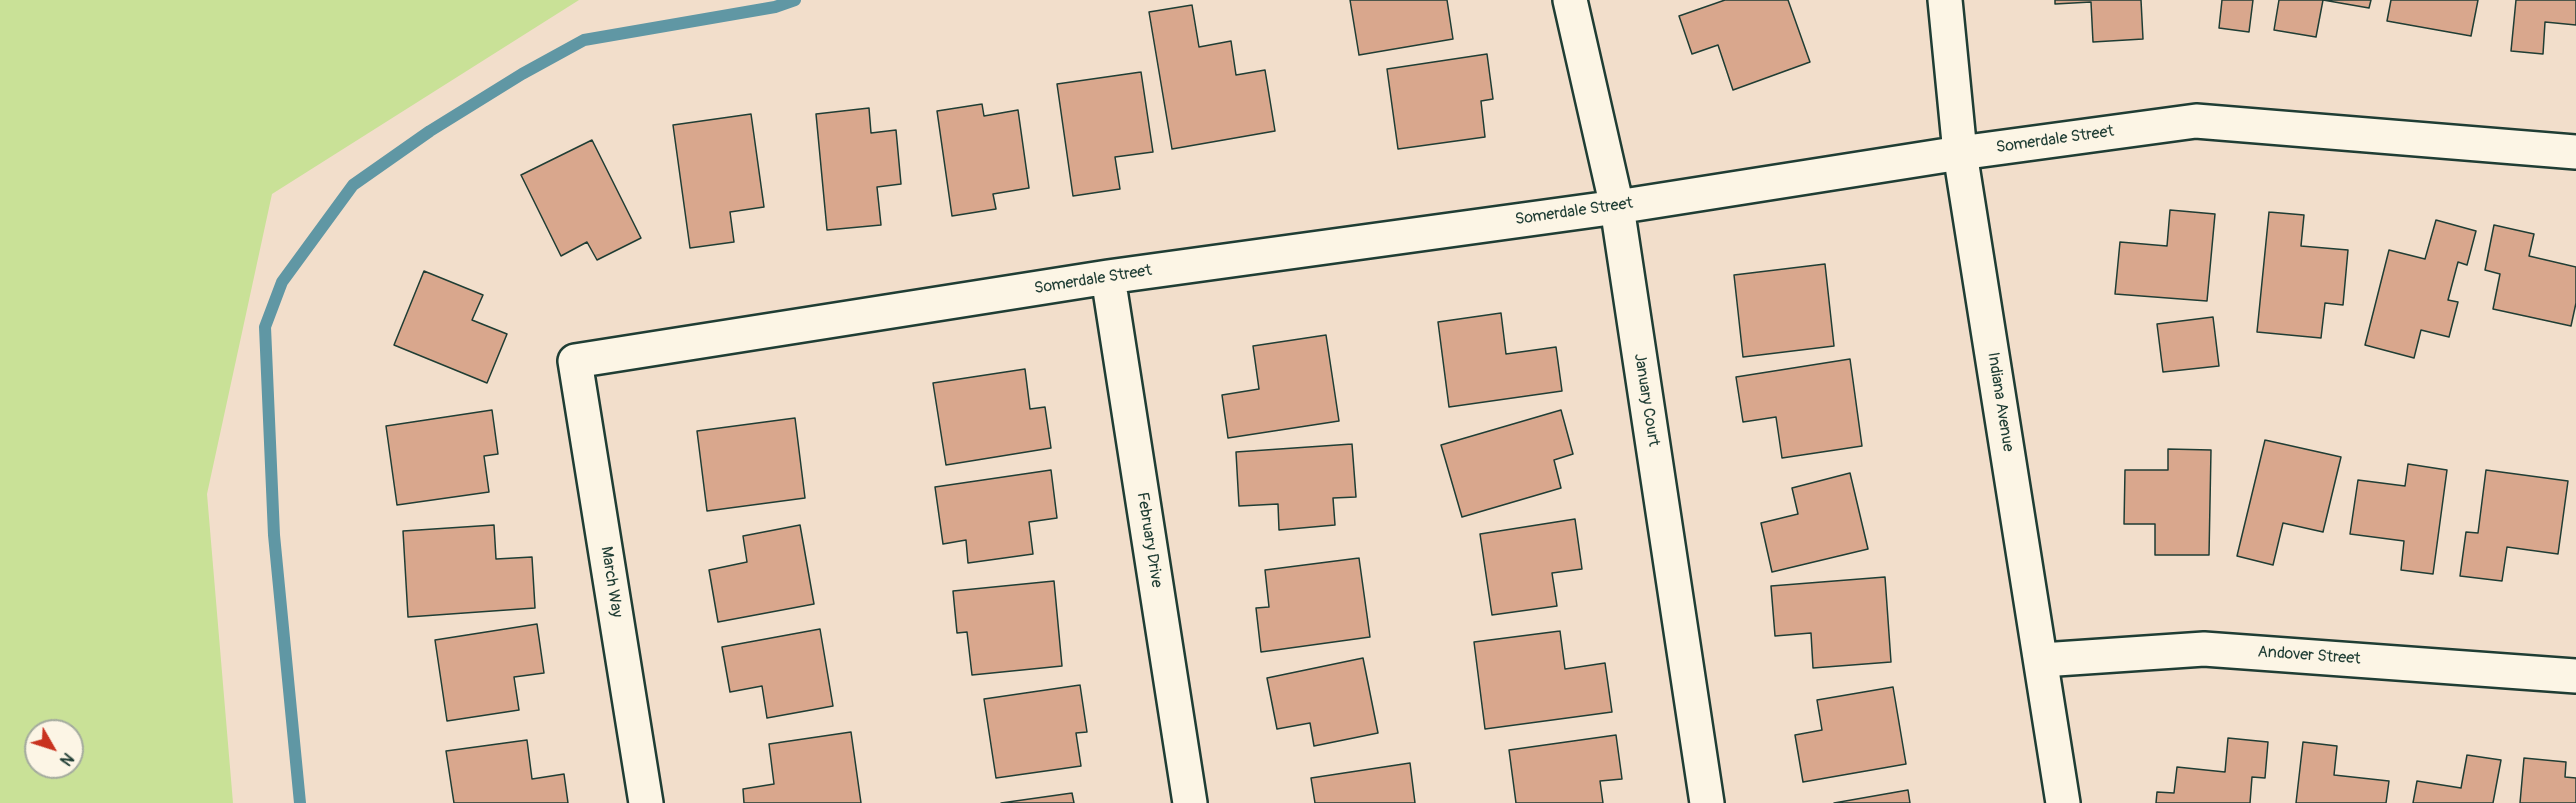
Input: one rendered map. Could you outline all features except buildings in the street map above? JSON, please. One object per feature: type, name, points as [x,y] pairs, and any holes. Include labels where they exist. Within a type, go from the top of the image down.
[{"type":"street","name":"January Court","points":[[1570,0],[1617,207],[1707,803]]},
{"type":"street","name":"Indiana Avenue","points":[[1946,0],[1960,153],[2063,803]]},
{"type":"street","name":"Somerdale Street","points":[[575,361],[1107,277],[1617,207],[1960,153],[2196,122],[2576,152]]},
{"type":"street","name":"February Drive","points":[[1107,277],[1190,803]]},
{"type":"street","name":"March Way","points":[[575,361],[646,803]]},
{"type":"street","name":"Andover Street","points":[[2042,660],[2204,649],[2576,676]]},
{"type":"green space","points":[[0,0],[579,0],[272,194],[207,494],[233,803],[0,803]]},
{"type":"waterway","points":[[300,803],[274,535],[265,327],[282,282],[353,185],[430,131],[522,74],[584,40],[775,7],[795,0]]}]
